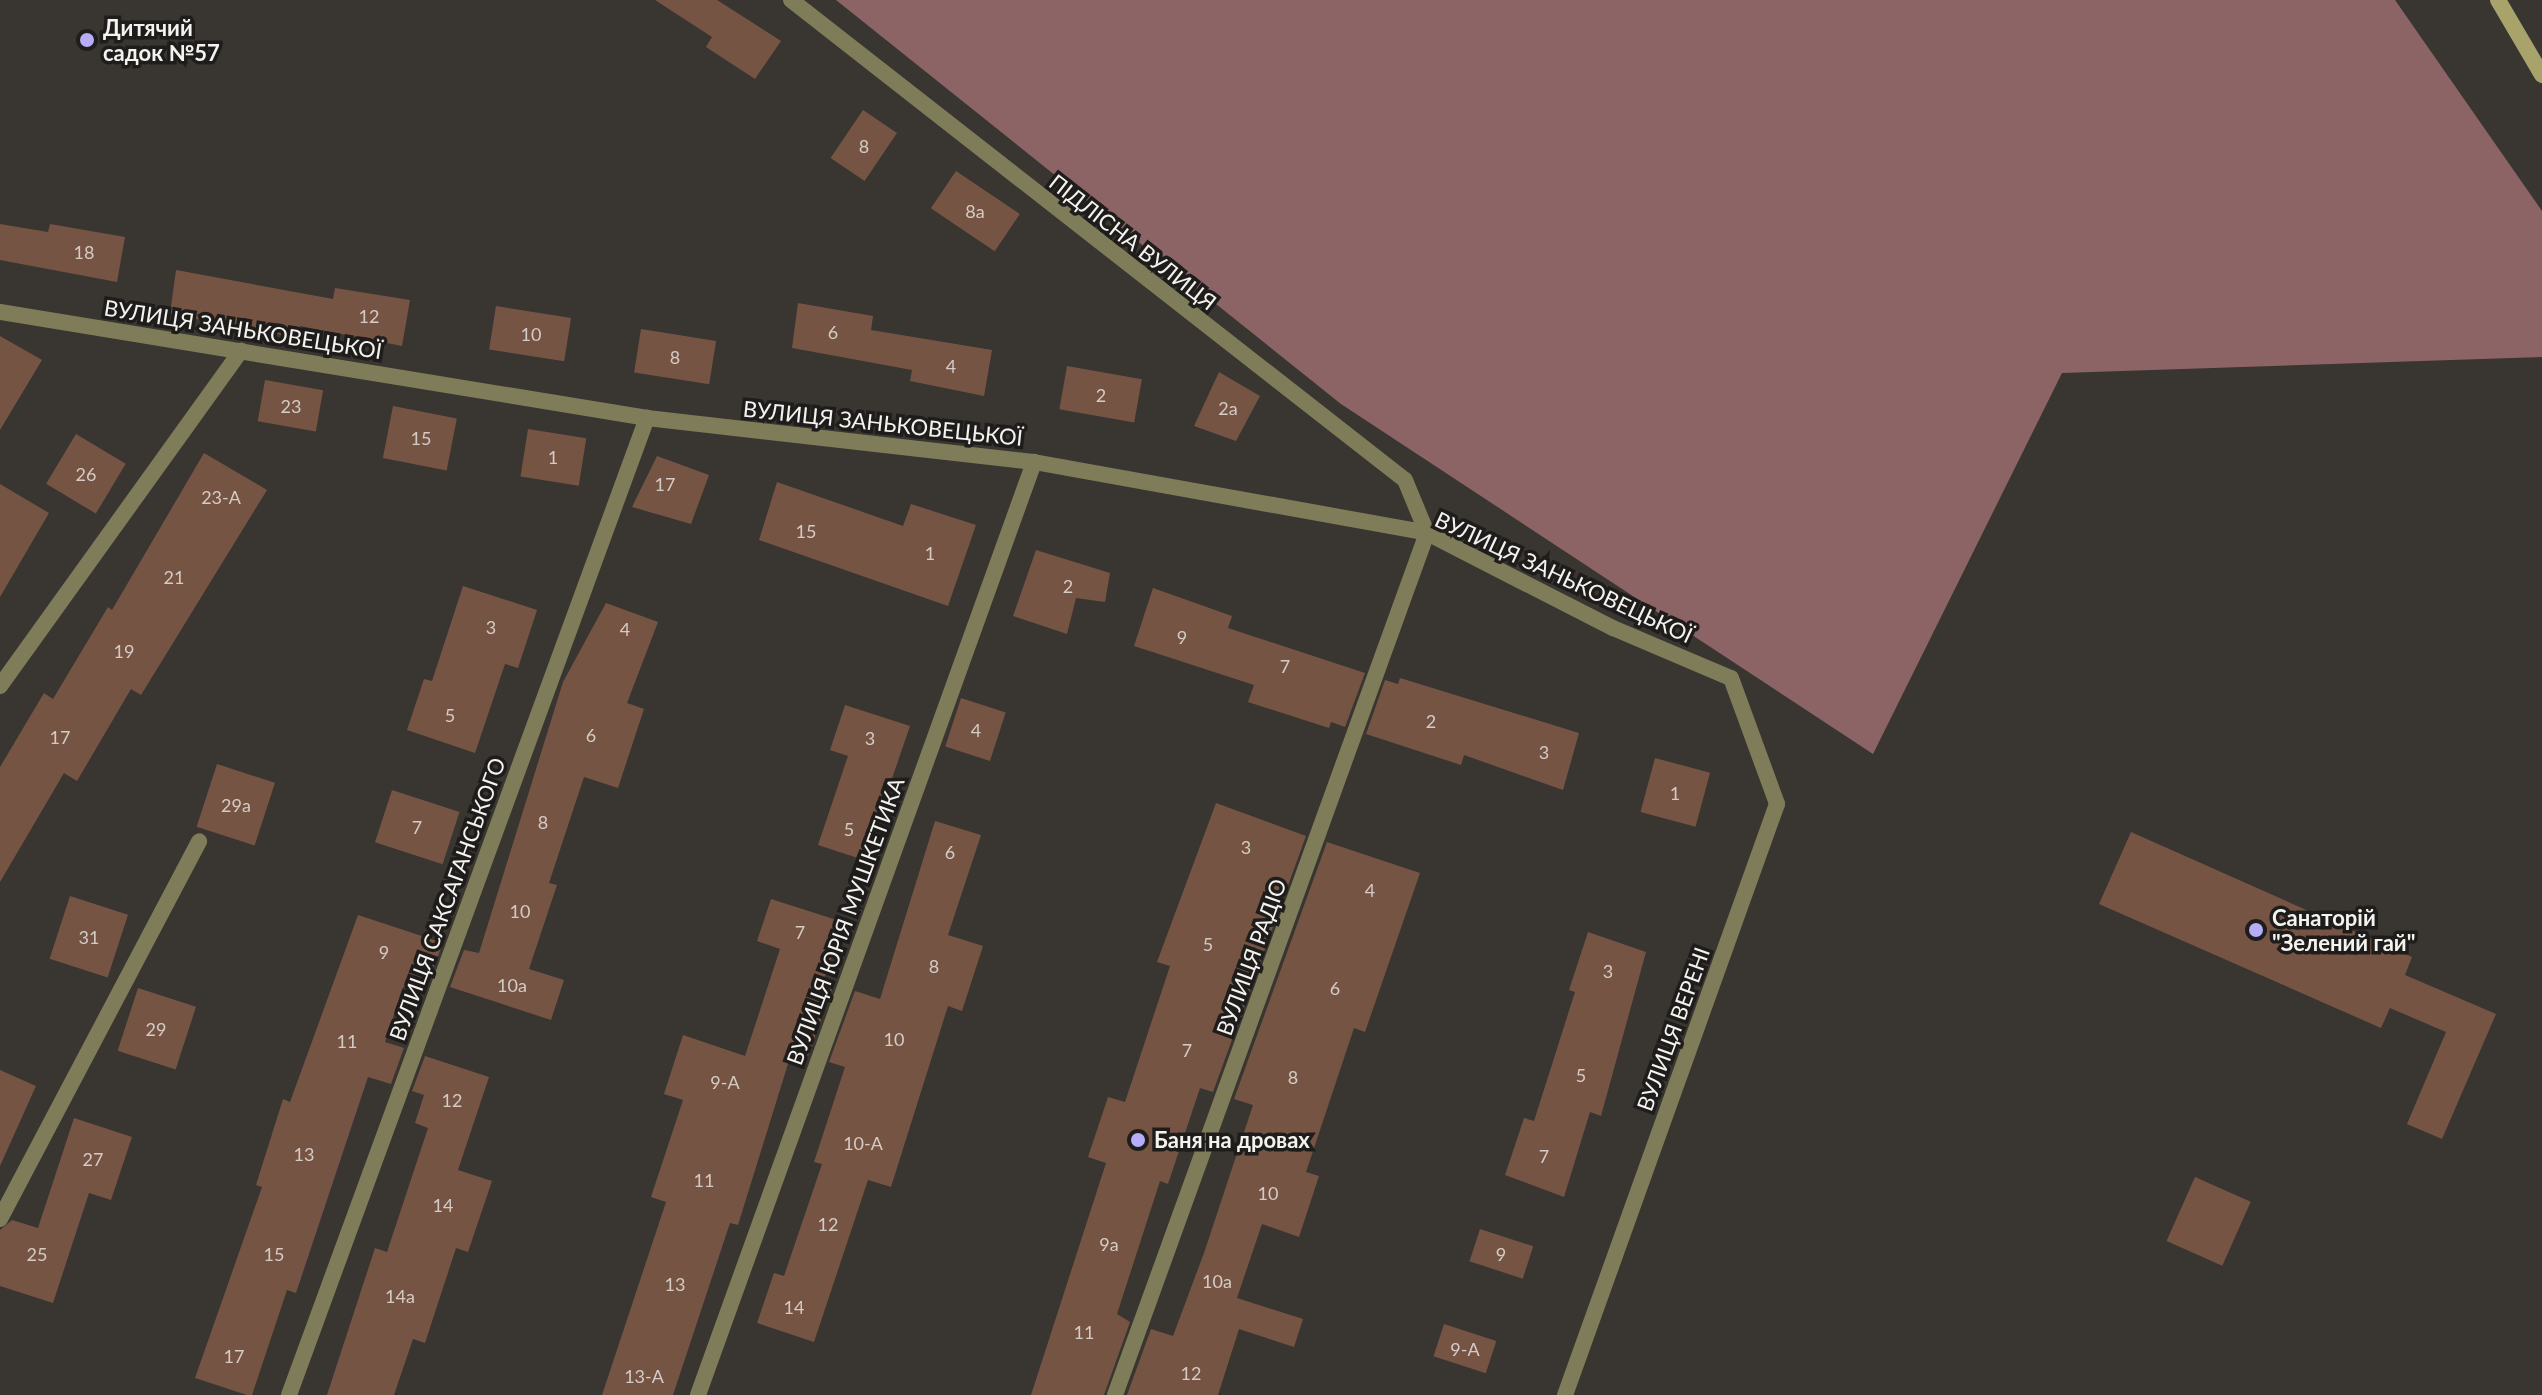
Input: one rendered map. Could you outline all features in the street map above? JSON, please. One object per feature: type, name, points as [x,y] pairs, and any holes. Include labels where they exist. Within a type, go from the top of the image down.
[{"type":"main road","points":[[2498,0],[2542,75]]},
{"type":"street","name":"ПІДЛІСНА ВУЛИЦЯ","points":[[791,0],[1405,480],[1427,533]]},
{"type":"street","name":"ВУЛИЦЯ ЗАНЬКОВЕЦЬКОЇ","points":[[0,312],[647,418],[1034,462],[1427,533],[1613,628],[1731,678]]},
{"type":"street","points":[[0,686],[241,350]]},
{"type":"street","name":"ВУЛИЦЯ САКСАГАНСЬКОГО","points":[[289,1395],[647,418]]},
{"type":"street","name":"ВУЛИЦЯ ЮРІЯ МУШКЕТИКА","points":[[698,1395],[1034,462]]},
{"type":"street","name":"ВУЛИЦЯ РАДІО","points":[[1115,1395],[1427,533]]},
{"type":"street","name":"ВУЛИЦЯ ВЕРЕНІ","points":[[1565,1395],[1777,804],[1731,678]]},
{"type":"street","points":[[0,1219],[199,841]]},
{"type":"shaded area","points":[[836,0],[2395,0],[2542,211],[2542,357],[2062,373],[1873,754],[1341,404]]},
{"type":"building","points":[[655,0],[717,0],[781,41],[755,79],[706,47],[712,37]]},
{"type":"building","points":[[863,110],[897,133],[865,181],[831,158]]},
{"type":"building","points":[[956,171],[1020,214],[995,251],[931,208]]},
{"type":"building","points":[[0,224],[48,232],[50,224],[125,237],[117,282],[0,260]]},
{"type":"building","points":[[176,270],[333,299],[335,288],[410,300],[402,346],[300,326],[297,338],[170,314]]},
{"type":"building","points":[[798,303],[873,316],[871,330],[992,350],[984,396],[910,381],[912,370],[792,348]]},
{"type":"building","points":[[496,306],[571,318],[564,361],[489,349]]},
{"type":"building","points":[[641,329],[716,341],[709,384],[634,372]]},
{"type":"building","points":[[0,336],[42,360],[0,430]]},
{"type":"building","points":[[1067,366],[1142,379],[1134,423],[1059,409]]},
{"type":"building","points":[[1219,372],[1260,396],[1236,441],[1194,426]]},
{"type":"building","points":[[265,380],[323,390],[316,432],[258,421]]},
{"type":"building","points":[[393,406],[457,418],[447,470],[383,458]]},
{"type":"building","points":[[528,429],[586,438],[579,486],[520,476]]},
{"type":"building","points":[[76,434],[126,464],[96,514],[46,484]]},
{"type":"building","points":[[204,453],[267,490],[141,695],[131,689],[77,781],[64,773],[0,882],[0,767],[44,693],[53,699],[108,607],[112,610]]},
{"type":"building","points":[[657,456],[709,475],[691,524],[632,507]]},
{"type":"building","points":[[777,482],[903,526],[911,504],[976,525],[948,606],[759,540]]},
{"type":"building","points":[[0,484],[49,513],[0,597]]},
{"type":"building","points":[[1036,550],[1110,573],[1105,602],[1076,598],[1067,634],[1013,616]]},
{"type":"building","points":[[463,586],[537,610],[518,668],[505,664],[475,753],[407,730],[424,679],[432,681]]},
{"type":"building","points":[[1153,588],[1232,616],[1228,628],[1365,673],[1345,727],[1331,722],[1329,728],[1248,702],[1254,685],[1134,646]]},
{"type":"building","points":[[606,603],[658,622],[627,703],[644,709],[618,788],[584,777],[549,883],[557,885],[529,969],[564,980],[551,1020],[450,987],[464,950],[479,953],[563,682]]},
{"type":"building","points":[[1400,678],[1579,733],[1563,790],[1464,755],[1461,765],[1366,734],[1385,680],[1398,684]]},
{"type":"building","points":[[961,698],[1006,713],[990,761],[945,747]]},
{"type":"building","points":[[845,705],[910,726],[864,860],[818,845],[848,756],[830,750]]},
{"type":"building","points":[[1655,758],[1710,773],[1696,827],[1641,812]]},
{"type":"building","points":[[217,764],[275,783],[255,846],[197,827]]},
{"type":"building","points":[[392,790],[460,812],[443,864],[375,842]]},
{"type":"building","points":[[1216,803],[1306,836],[1213,1092],[1200,1088],[1168,1184],[1160,1181],[1117,1314],[1130,1322],[1104,1395],[1031,1395],[1106,1163],[1088,1157],[1108,1097],[1125,1102],[1170,966],[1157,962]]},
{"type":"building","points":[[935,821],[981,835],[948,935],[983,946],[962,1011],[948,1006],[891,1187],[868,1180],[814,1342],[757,1323],[774,1273],[784,1276],[822,1164],[814,1162],[845,1067],[829,1062],[855,991],[880,999]]},
{"type":"building","name":"Санаторій \"Зелений гай\"","points":[[2131,832],[2412,957],[2405,975],[2496,1014],[2442,1139],[2407,1124],[2446,1032],[2390,1008],[2381,1028],[2099,904]]},
{"type":"building","points":[[1327,842],[1420,873],[1365,1032],[1354,1028],[1306,1172],[1319,1176],[1299,1237],[1262,1224],[1237,1298],[1303,1319],[1294,1347],[1239,1329],[1218,1395],[1127,1395],[1151,1329],[1173,1336],[1204,1253],[1253,1105],[1234,1099]]},
{"type":"building","points":[[70,896],[128,915],[108,978],[50,959]]},
{"type":"building","points":[[771,899],[843,922],[824,980],[834,984],[808,1056],[792,1051],[738,1225],[730,1223],[673,1395],[602,1395],[666,1202],[651,1197],[683,1100],[664,1094],[683,1035],[745,1056],[780,949],[757,941]]},
{"type":"building","points":[[358,915],[443,943],[429,980],[414,975],[409,989],[403,987],[385,1042],[404,1048],[391,1084],[368,1077],[296,1293],[287,1290],[252,1395],[247,1395],[195,1378],[262,1187],[256,1185],[283,1099],[290,1102]]},
{"type":"building","points":[[1588,932],[1646,952],[1601,1116],[1590,1112],[1564,1197],[1505,1175],[1524,1118],[1534,1121],[1575,992],[1569,990]]},
{"type":"building","points":[[138,988],[196,1007],[176,1070],[118,1051]]},
{"type":"building","points":[[425,1056],[489,1077],[458,1170],[492,1181],[468,1252],[456,1248],[425,1343],[413,1339],[394,1395],[327,1395],[375,1248],[387,1252],[428,1128],[415,1123],[424,1095],[412,1091]]},
{"type":"building","points":[[0,1070],[36,1086],[0,1166]]},
{"type":"building","points":[[74,1118],[132,1137],[111,1200],[89,1193],[53,1303],[0,1286],[0,1230],[12,1220],[38,1228]]},
{"type":"building","points":[[2195,1177],[2251,1202],[2222,1266],[2167,1241]]},
{"type":"building","points":[[1480,1229],[1533,1246],[1523,1279],[1469,1261]]},
{"type":"building","points":[[1444,1324],[1496,1341],[1486,1373],[1433,1356]]},
{"type":"place","name":"Дитячий садок №57","points":[[87,40]]},
{"type":"place","name":"Санаторій \"Зелений гай\"","points":[[2256,930]]},
{"type":"place","name":"Баня на дровах","points":[[1138,1140]]}]
